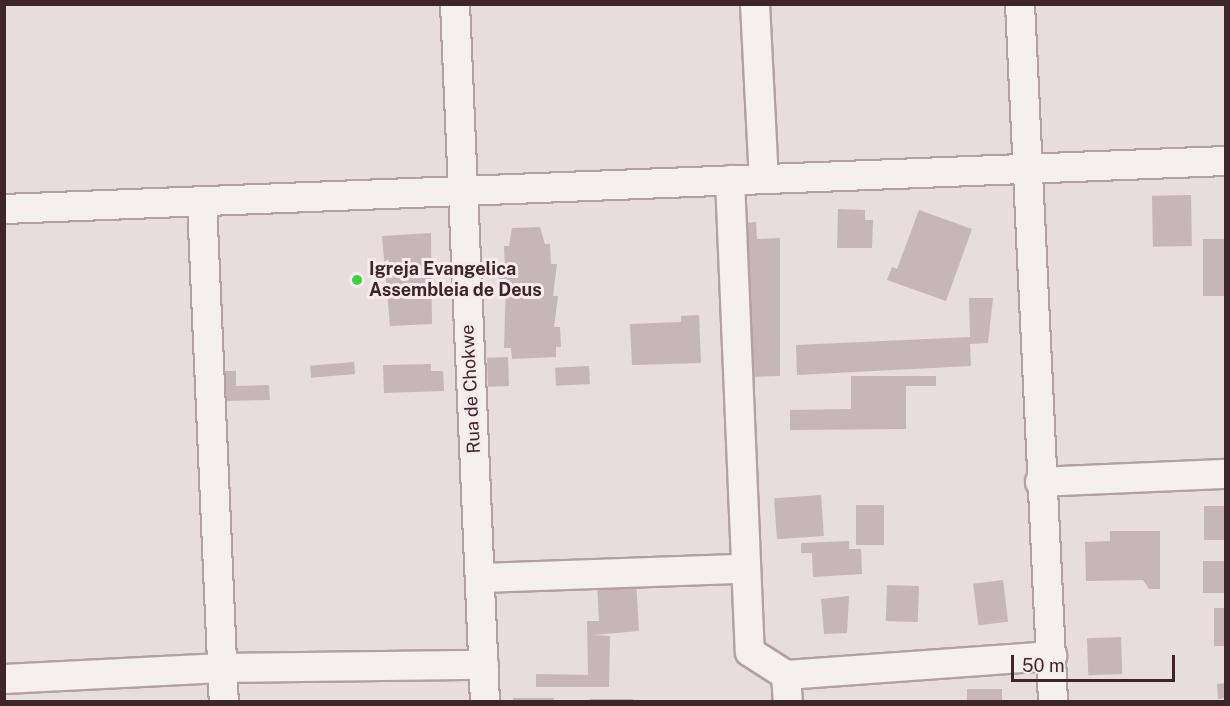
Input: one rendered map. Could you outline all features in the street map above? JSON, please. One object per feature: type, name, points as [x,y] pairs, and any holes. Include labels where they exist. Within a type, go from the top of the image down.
[{"type":"street","name":"Rua de Chokwe","points":[[455,4],[461,195],[481,578],[485,702]]},
{"type":"street","points":[[755,4],[764,179]]},
{"type":"street","points":[[1020,4],[1040,482],[1053,702]]},
{"type":"street","points":[[4,209],[461,195],[730,180],[1226,161]]},
{"type":"street","points":[[730,180],[744,569],[750,652],[787,688],[1052,656]]},
{"type":"street","points":[[202,203],[224,702]]},
{"type":"street","points":[[1040,482],[1226,474]]},
{"type":"street","points":[[481,578],[744,569]]},
{"type":"street","points":[[4,679],[222,668],[484,664]]},
{"type":"building","points":[[1191,195],[1192,246],[1153,247],[1152,196]]},
{"type":"building","points":[[838,209],[865,210],[865,220],[873,220],[872,248],[837,248]]},
{"type":"building","points":[[919,210],[972,229],[946,301],[887,280],[892,267],[897,269]]},
{"type":"building","points":[[756,222],[757,239],[780,238],[780,376],[750,377],[744,223]]},
{"type":"building","points":[[540,227],[545,244],[550,244],[551,264],[557,264],[553,296],[558,296],[554,327],[560,327],[561,347],[556,347],[556,357],[512,359],[511,348],[504,348],[506,282],[499,282],[499,268],[505,268],[504,246],[509,246],[512,228]]},
{"type":"building","points":[[431,233],[432,324],[390,326],[382,236]]},
{"type":"building","points":[[1203,239],[1226,239],[1226,296],[1203,296]]},
{"type":"building","points":[[969,298],[993,298],[988,343],[970,344],[971,366],[797,375],[796,345],[970,337]]},
{"type":"building","points":[[699,315],[701,363],[632,365],[630,324],[681,322],[681,316]]},
{"type":"building","points":[[508,357],[509,386],[488,387],[487,358]]},
{"type":"building","points":[[354,362],[355,374],[311,378],[310,366]]},
{"type":"building","points":[[431,364],[431,371],[443,371],[444,391],[384,393],[383,365]]},
{"type":"building","points":[[589,366],[590,384],[556,386],[555,368]]},
{"type":"building","points":[[222,371],[236,371],[236,386],[269,385],[270,400],[223,401]]},
{"type":"building","points":[[851,376],[936,376],[936,386],[906,386],[906,429],[790,430],[790,410],[851,409]]},
{"type":"building","points":[[821,495],[824,536],[777,539],[774,498]]},
{"type":"building","points":[[856,505],[884,505],[884,545],[856,545]]},
{"type":"building","points":[[1204,506],[1226,506],[1226,540],[1204,540]]},
{"type":"building","points":[[1110,531],[1160,531],[1160,589],[1149,589],[1143,580],[1086,581],[1085,542],[1110,541]]},
{"type":"building","points":[[849,541],[849,549],[861,549],[862,574],[813,577],[812,553],[801,553],[801,543]]},
{"type":"building","points":[[1203,561],[1226,561],[1226,593],[1203,593]]},
{"type":"building","points":[[636,580],[639,631],[593,635],[610,636],[609,687],[536,687],[536,674],[588,675],[587,621],[599,621],[597,582]]},
{"type":"building","points":[[1003,580],[1008,622],[978,625],[973,584]]},
{"type":"building","points":[[887,585],[919,586],[918,622],[886,621]]},
{"type":"building","points":[[849,596],[847,633],[824,634],[821,599]]},
{"type":"building","points":[[1214,608],[1226,608],[1226,646],[1214,646]]},
{"type":"building","points":[[1121,637],[1122,674],[1088,675],[1087,638]]},
{"type":"building","points":[[1226,683],[1226,698],[1218,699],[1217,684]]},
{"type":"building","points":[[967,689],[1002,689],[1002,702],[967,702]]},
{"type":"building","points":[[513,698],[554,698],[554,702],[513,702]]},
{"type":"building","points":[[590,699],[633,699],[633,702],[590,702]]},
{"type":"place","name":"Igreja Evangelica Assembleia de Deus","points":[[357,280]]}]
